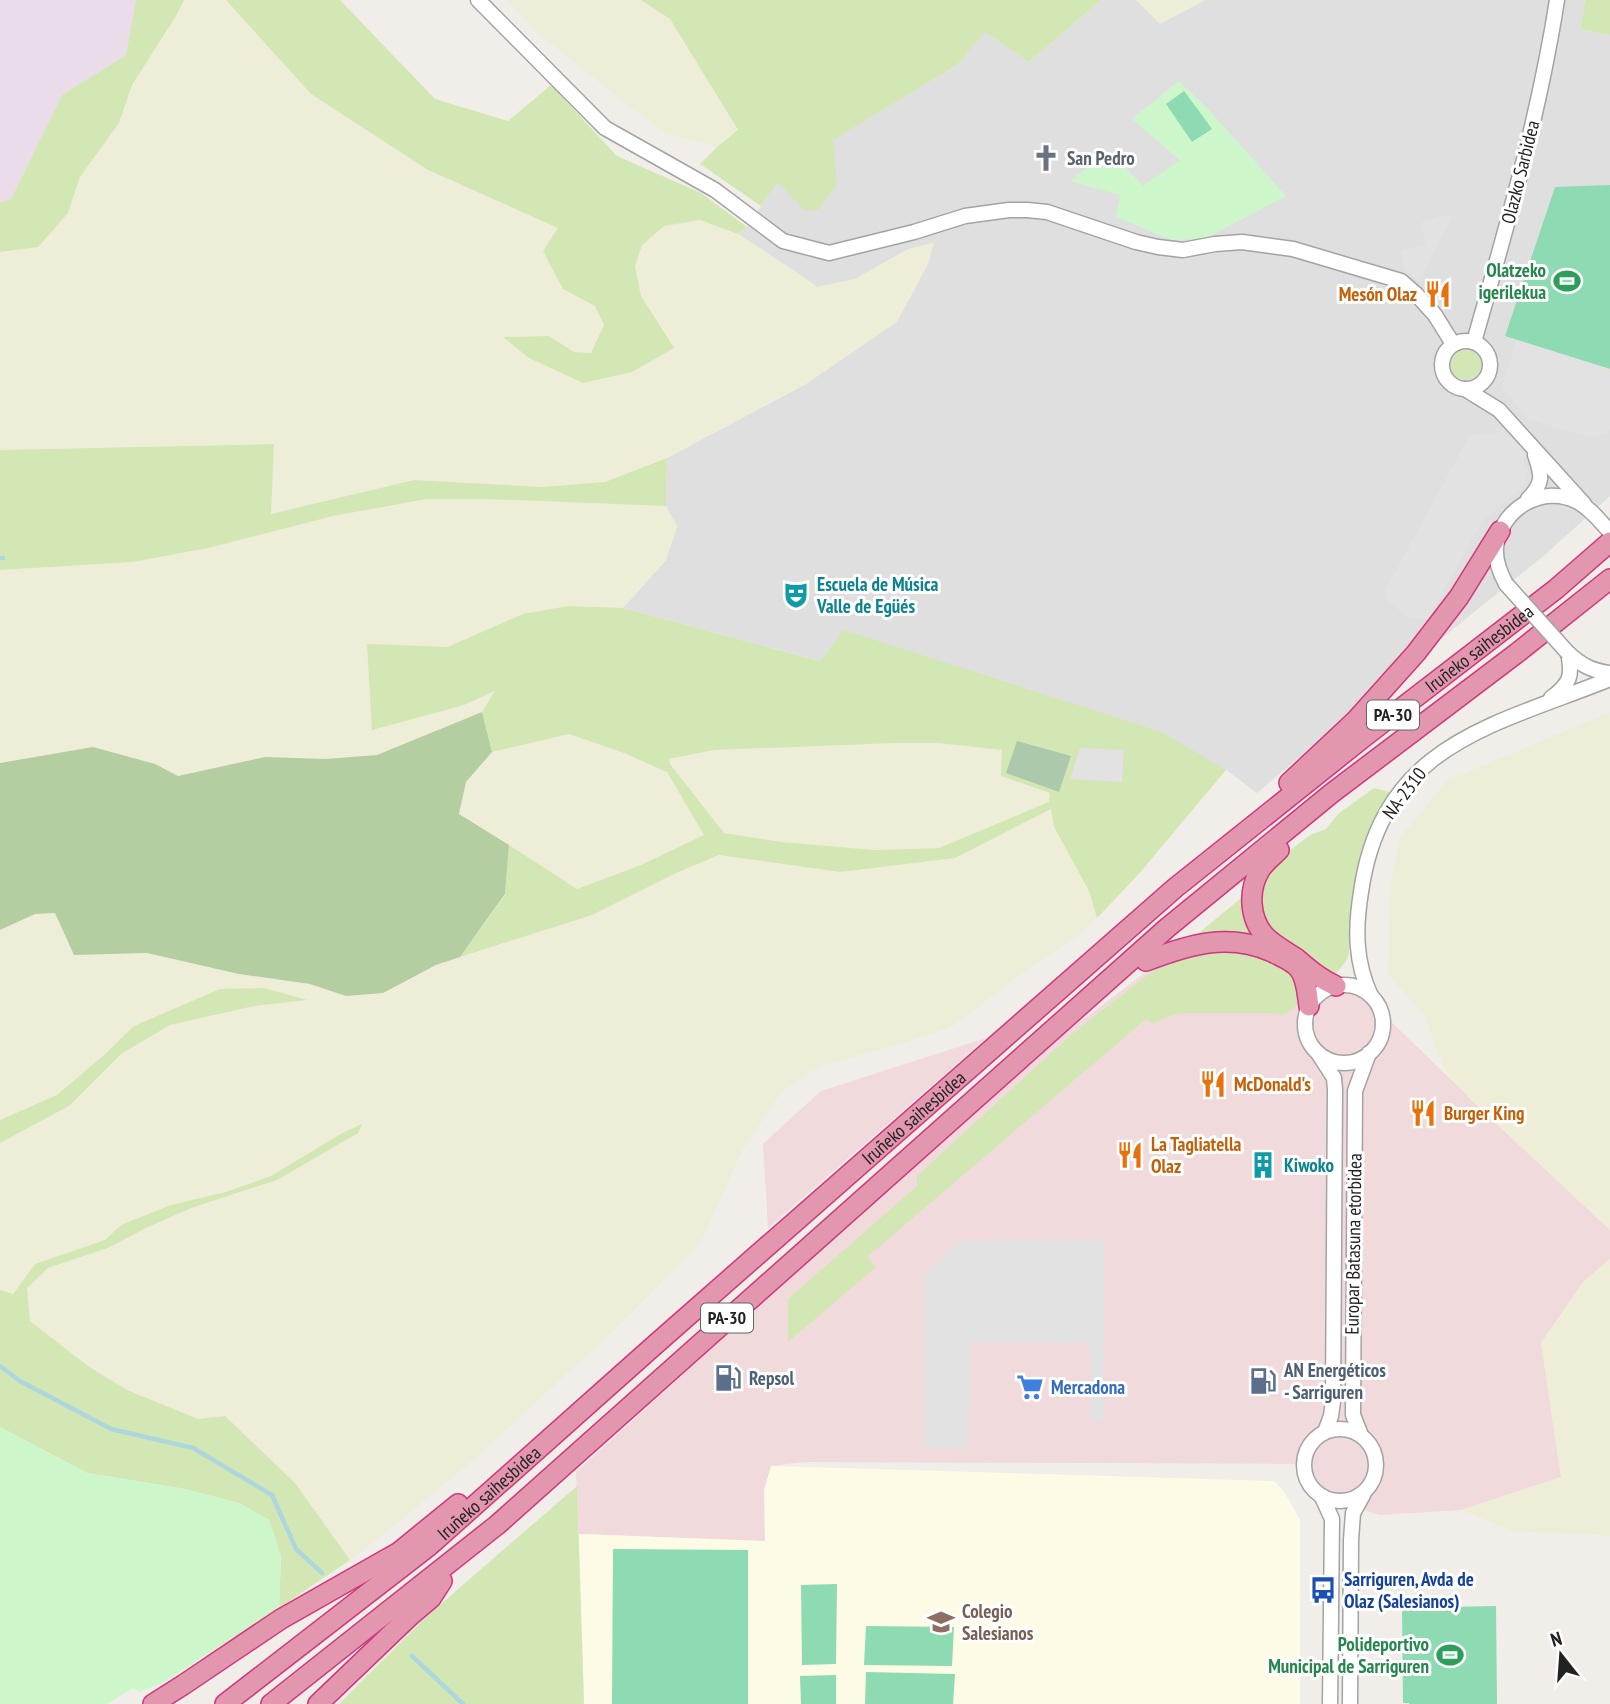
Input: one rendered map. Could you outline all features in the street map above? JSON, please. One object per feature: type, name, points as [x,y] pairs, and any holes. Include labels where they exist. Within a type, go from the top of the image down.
[{"type":"highway","points":[[1175,888],[1217,841],[1290,782],[1355,721],[1416,653],[1459,597],[1500,531]]},
{"type":"highway","name":"Iruñeko saihesbidea","points":[[225,1704],[429,1546],[1175,888],[1364,737],[1556,589],[1610,542]]},
{"type":"highway","name":"Iruñeko saihesbidea","points":[[271,1704],[497,1525],[1147,946],[1332,793],[1610,579]]},
{"type":"highway","points":[[283,1704],[442,1581],[569,1473],[1146,961],[1279,850],[1491,685],[1610,588]]},
{"type":"highway","points":[[1279,850],[1259,872],[1254,885],[1251,901],[1255,921],[1270,941],[1315,975],[1338,985]]},
{"type":"highway","points":[[1146,961],[1202,943],[1247,943],[1286,959],[1299,969],[1305,981],[1309,1006]]},
{"type":"highway","points":[[153,1704],[281,1619],[399,1552],[620,1365],[657,1343]]},
{"type":"highway","points":[[318,1704],[431,1598],[442,1581]]},
{"type":"street","points":[[478,0],[605,128],[715,190],[783,241],[829,253],[965,216],[1009,210],[1047,212],[1158,247],[1183,250],[1242,242],[1293,250],[1401,281],[1435,315],[1453,344]]},
{"type":"street","name":"Olazko Sarbidea","points":[[1474,342],[1515,198],[1548,55],[1557,0]]},
{"type":"street","points":[[1499,410],[1490,388],[1489,358],[1481,346],[1466,341],[1453,344],[1442,363],[1443,371],[1451,383],[1499,410],[1610,532]]},
{"type":"street","points":[[1465,389],[1479,385],[1489,373]]},
{"type":"street","points":[[1532,447],[1540,470],[1539,488],[1509,515],[1500,531],[1496,549],[1498,568],[1506,584],[1567,653],[1579,663],[1596,671],[1610,673]]},
{"type":"street","points":[[1523,503],[1541,497],[1559,496],[1577,501],[1592,512]]},
{"type":"street","points":[[1545,703],[1569,680],[1571,672],[1567,653]]},
{"type":"street","name":"NA-2310","points":[[1357,953],[1360,898],[1367,860],[1378,830],[1400,793],[1421,769],[1464,738],[1545,703],[1610,679]]},
{"type":"street","points":[[1338,985],[1353,965],[1357,953]]},
{"type":"street","points":[[1357,953],[1364,981],[1379,1006],[1382,1018],[1382,1031],[1377,1044],[1360,1059],[1349,1062],[1338,1062],[1318,1053],[1306,1035],[1305,1024],[1309,1006],[1315,997],[1338,985],[1354,986],[1371,996]]},
{"type":"street","name":"Europar Batasuna etorbidea","points":[[1318,1053],[1334,1078],[1335,1097],[1333,1401],[1325,1432]]},
{"type":"street","name":"Europar Batasuna etorbidea","points":[[1361,1436],[1353,1415],[1355,1091],[1369,1053]]},
{"type":"street","points":[[1350,1704],[1351,1540],[1354,1508],[1373,1482],[1376,1460],[1371,1445],[1361,1436],[1350,1430],[1325,1432],[1310,1445],[1304,1464],[1309,1483],[1322,1497],[1333,1501],[1355,1499],[1364,1493]]},
{"type":"street","points":[[1322,1497],[1332,1519],[1330,1704]]},
{"type":"shaded area","points":[[0,0],[136,0],[126,55],[62,95],[11,199],[0,202]]},
{"type":"shaded area","points":[[1101,0],[1136,0],[1160,23],[1205,0],[1585,0],[1580,29],[1610,35],[1610,496],[1547,553],[1257,793],[1226,770],[623,608],[666,560],[677,527],[666,506],[667,458],[806,384],[933,243],[908,249],[856,279],[817,287],[738,234],[747,227],[778,181],[837,185],[832,140],[957,65],[985,31],[1029,62]]},
{"type":"shaded area","points":[[1444,215],[1453,216],[1418,282],[1404,267],[1401,251],[1426,245],[1421,223]]},
{"type":"shaded area","points":[[1516,340],[1610,369],[1610,429],[1592,437],[1529,419],[1502,388]]},
{"type":"shaded area","points":[[1509,422],[1532,447],[1522,461],[1528,472],[1523,487],[1482,521],[1427,620],[1408,618],[1388,601],[1385,591],[1470,435],[1498,433]]},
{"type":"shaded area","points":[[1080,748],[1124,750],[1122,782],[1070,779]]},
{"type":"shaded area","points":[[1175,950],[1277,955],[1305,981],[1354,986],[1610,1230],[1610,1259],[1583,1282],[1541,1343],[1561,1477],[1461,1510],[1380,1515],[1322,1497],[1304,1464],[803,1462],[771,1466],[765,1541],[579,1534],[576,1472],[783,1284],[959,1113]]},
{"type":"shaded area","points":[[986,1038],[768,1228],[763,1144],[821,1091]]},
{"type":"shaded area","points":[[1104,1239],[1104,1421],[1090,1421],[1091,1353],[1088,1353],[1088,1343],[970,1342],[968,1448],[923,1448],[923,1276],[960,1241]]},
{"type":"shaded area","name":"Colegio Salesianos","points":[[771,1466],[1274,1481],[1285,1493],[1300,1520],[1300,1704],[584,1704],[579,1534],[765,1541],[764,1490]]},
{"type":"green space","points":[[136,0],[184,0],[132,85],[119,123],[80,177],[68,213],[38,247],[0,252],[0,202],[11,199],[62,95],[126,55]]},
{"type":"green space","points":[[184,0],[226,0],[311,94],[428,170],[558,228],[563,289],[595,306],[604,325],[591,353],[574,352],[549,336],[529,358],[673,349],[641,296],[635,266],[642,245],[664,225],[700,220],[738,234],[817,287],[855,279],[908,249],[934,243],[928,264],[897,322],[806,384],[667,458],[605,482],[542,487],[414,480],[271,514],[273,444],[0,450],[0,252],[38,246],[68,213],[80,177],[119,123],[132,85]]},
{"type":"green space","points":[[226,0],[340,0],[435,99],[508,121],[551,85],[617,156],[701,193],[747,227],[738,234],[700,220],[664,226],[642,245],[635,266],[641,296],[674,348],[632,372],[583,383],[529,358],[503,337],[549,336],[574,352],[591,353],[604,325],[595,306],[563,289],[543,251],[558,228],[428,170],[311,94]]},
{"type":"green space","points":[[507,0],[641,0],[670,19],[738,131],[717,147],[666,133],[539,34]]},
{"type":"green space","points":[[641,0],[1101,0],[1029,62],[985,32],[957,65],[833,140],[837,185],[818,210],[804,210],[778,182],[761,206],[700,164],[738,130],[670,19]]},
{"type":"green space","points":[[1136,0],[1205,0],[1160,24]]},
{"type":"green space","points":[[1585,0],[1610,0],[1610,35],[1580,29]]},
{"type":"green space","points":[[1179,81],[1207,108],[1286,196],[1204,239],[1172,240],[1116,217],[1120,195],[1070,181],[1109,151],[1143,186],[1180,160],[1132,119]]},
{"type":"green space","points":[[1184,91],[1212,129],[1192,142],[1166,104]]},
{"type":"green space","name":"Olatzeko igerilekua","points":[[1610,185],[1610,369],[1505,336],[1555,187]]},
{"type":"green space","points":[[1466,350],[1477,354],[1481,365],[1477,376],[1466,380],[1455,376],[1451,365],[1455,354]]},
{"type":"green space","points":[[274,444],[271,514],[414,480],[542,487],[605,482],[667,458],[666,506],[427,499],[333,516],[208,548],[133,562],[0,570],[0,450]]},
{"type":"green space","points":[[427,499],[666,506],[677,526],[666,560],[623,608],[568,606],[523,614],[447,647],[368,645],[464,705],[496,691],[482,712],[377,755],[326,759],[265,757],[178,776],[155,764],[0,763],[0,570],[133,562],[208,548],[332,516]]},
{"type":"green space","points":[[568,606],[623,608],[820,661],[844,630],[1162,732],[1226,770],[1138,875],[1097,918],[1089,891],[1054,827],[1051,809],[955,858],[840,872],[719,855],[592,915],[460,957],[505,895],[509,845],[577,889],[641,865],[704,835],[667,772],[624,753],[569,734],[492,752],[482,712],[495,691],[464,705],[372,730],[367,644],[447,647],[523,614]],"holes":[[[938,743],[1002,750],[1001,776],[1050,793],[1049,802],[939,848],[874,850],[782,842],[724,833],[670,764],[669,759],[714,750]]]},
{"type":"green space","points":[[482,712],[492,752],[466,782],[459,814],[509,845],[505,894],[460,957],[436,965],[383,993],[346,996],[310,984],[239,974],[147,953],[74,955],[55,913],[35,914],[0,930],[0,763],[93,747],[155,764],[178,776],[265,757],[326,759],[377,755]]},
{"type":"green space","points":[[1610,712],[1610,1230],[1452,1080],[1443,1066],[1424,1015],[1388,974],[1391,881],[1401,836],[1447,781]]},
{"type":"green space","points":[[569,734],[624,753],[667,772],[704,835],[641,865],[577,889],[459,814],[466,782],[492,752]]},
{"type":"green space","points":[[1017,741],[1071,756],[1059,792],[1006,773]]},
{"type":"green space","points":[[938,743],[1003,750],[1001,776],[1050,793],[1049,802],[939,848],[874,850],[782,842],[724,833],[670,764],[669,759],[714,750]]},
{"type":"green space","points":[[1374,788],[1389,792],[1377,812],[1362,851],[1354,889],[1349,953],[1335,975],[1278,940],[1262,916],[1260,897],[1265,877],[1281,857],[1310,835],[1326,829],[1338,814]]},
{"type":"green space","points":[[1051,809],[1054,827],[1089,891],[1097,918],[1078,935],[953,1026],[821,1066],[781,1092],[743,1149],[701,1242],[611,1333],[473,1460],[350,1560],[295,1483],[225,1416],[198,1420],[127,1390],[88,1366],[30,1321],[27,1288],[48,1268],[108,1248],[191,1208],[277,1180],[361,1124],[271,1176],[121,1225],[105,1240],[35,1264],[13,1294],[0,1290],[0,1143],[69,1106],[121,1054],[170,1025],[254,1006],[304,1000],[264,988],[134,1026],[57,1095],[0,1120],[0,930],[35,914],[56,913],[74,955],[147,953],[239,974],[310,984],[346,996],[383,993],[436,965],[592,915],[719,855],[840,872],[955,858]]},
{"type":"green space","points":[[1246,894],[1258,938],[1194,937]]},
{"type":"green space","points":[[1223,947],[1266,959],[1287,970],[1299,988],[1298,1004],[1282,1016],[1277,1013],[1179,1013],[1153,1024],[1146,1019],[867,1257],[876,1267],[788,1342],[788,1299],[917,1186],[917,1176],[1074,1032],[1158,967],[1185,954]]},
{"type":"green space","points":[[264,988],[307,1000],[254,1006],[170,1025],[121,1054],[69,1106],[0,1143],[0,1120],[57,1095],[134,1026],[220,989]]},
{"type":"green space","points":[[362,1124],[358,1133],[277,1180],[191,1208],[108,1248],[48,1268],[27,1288],[30,1321],[88,1366],[127,1390],[198,1419],[225,1416],[295,1483],[350,1560],[279,1608],[281,1557],[269,1520],[239,1503],[185,1489],[87,1473],[0,1427],[0,1290],[13,1294],[35,1264],[105,1240],[121,1225],[171,1205],[226,1192],[271,1176]]},
{"type":"green space","points":[[1610,1259],[1610,1536],[1514,1531],[1461,1510],[1561,1477],[1541,1343],[1583,1282]]},
{"type":"green space","points":[[0,1427],[87,1473],[185,1489],[239,1503],[269,1520],[281,1557],[279,1608],[164,1682],[140,1692],[133,1688],[107,1704],[0,1704]]},
{"type":"green space","points":[[577,1486],[584,1704],[339,1704],[427,1616]]},
{"type":"green space","points":[[613,1549],[748,1550],[748,1704],[612,1704]]},
{"type":"green space","points":[[837,1584],[836,1664],[802,1665],[801,1585]]},
{"type":"green space","name":"Polideportivo Municipal de Sarriguren","points":[[1496,1606],[1497,1704],[1403,1703],[1402,1608]]},
{"type":"green space","points":[[866,1626],[954,1627],[952,1666],[864,1665]]},
{"type":"green space","points":[[866,1672],[955,1674],[953,1704],[865,1704]]},
{"type":"green space","points":[[836,1675],[836,1704],[801,1704],[800,1676]]},
{"type":"waterway","points":[[0,1366],[20,1381],[111,1429],[193,1448],[272,1495],[296,1549],[322,1573]]},
{"type":"waterway","points":[[412,1656],[463,1704]]},
{"type":"place","name":"San Pedro","points":[[1046,158]]},
{"type":"place","name":"Olatzeko igerilekua","points":[[1567,281]]},
{"type":"place","name":"Mesón Olaz","points":[[1438,294]]},
{"type":"place","name":"Escuela de Música Valle de Egüés","points":[[796,595]]},
{"type":"place","name":"McDonald's","points":[[1213,1084]]},
{"type":"place","name":"Burger King","points":[[1423,1113]]},
{"type":"place","name":"La Tagliatella Olaz","points":[[1130,1155]]},
{"type":"place","name":"Kiwoko","points":[[1263,1165]]},
{"type":"place","name":"Repsol","points":[[728,1378]]},
{"type":"place","name":"AN Energéticos - Sarriguren","points":[[1263,1381]]},
{"type":"place","name":"Mercadona","points":[[1030,1387]]},
{"type":"place","name":"Sarriguren, Avda de Olaz (Salesianos)","points":[[1323,1590]]},
{"type":"place","name":"Colegio Salesianos","points":[[941,1622]]},
{"type":"place","name":"Polideportivo Municipal de Sarriguren","points":[[1450,1655]]}]
